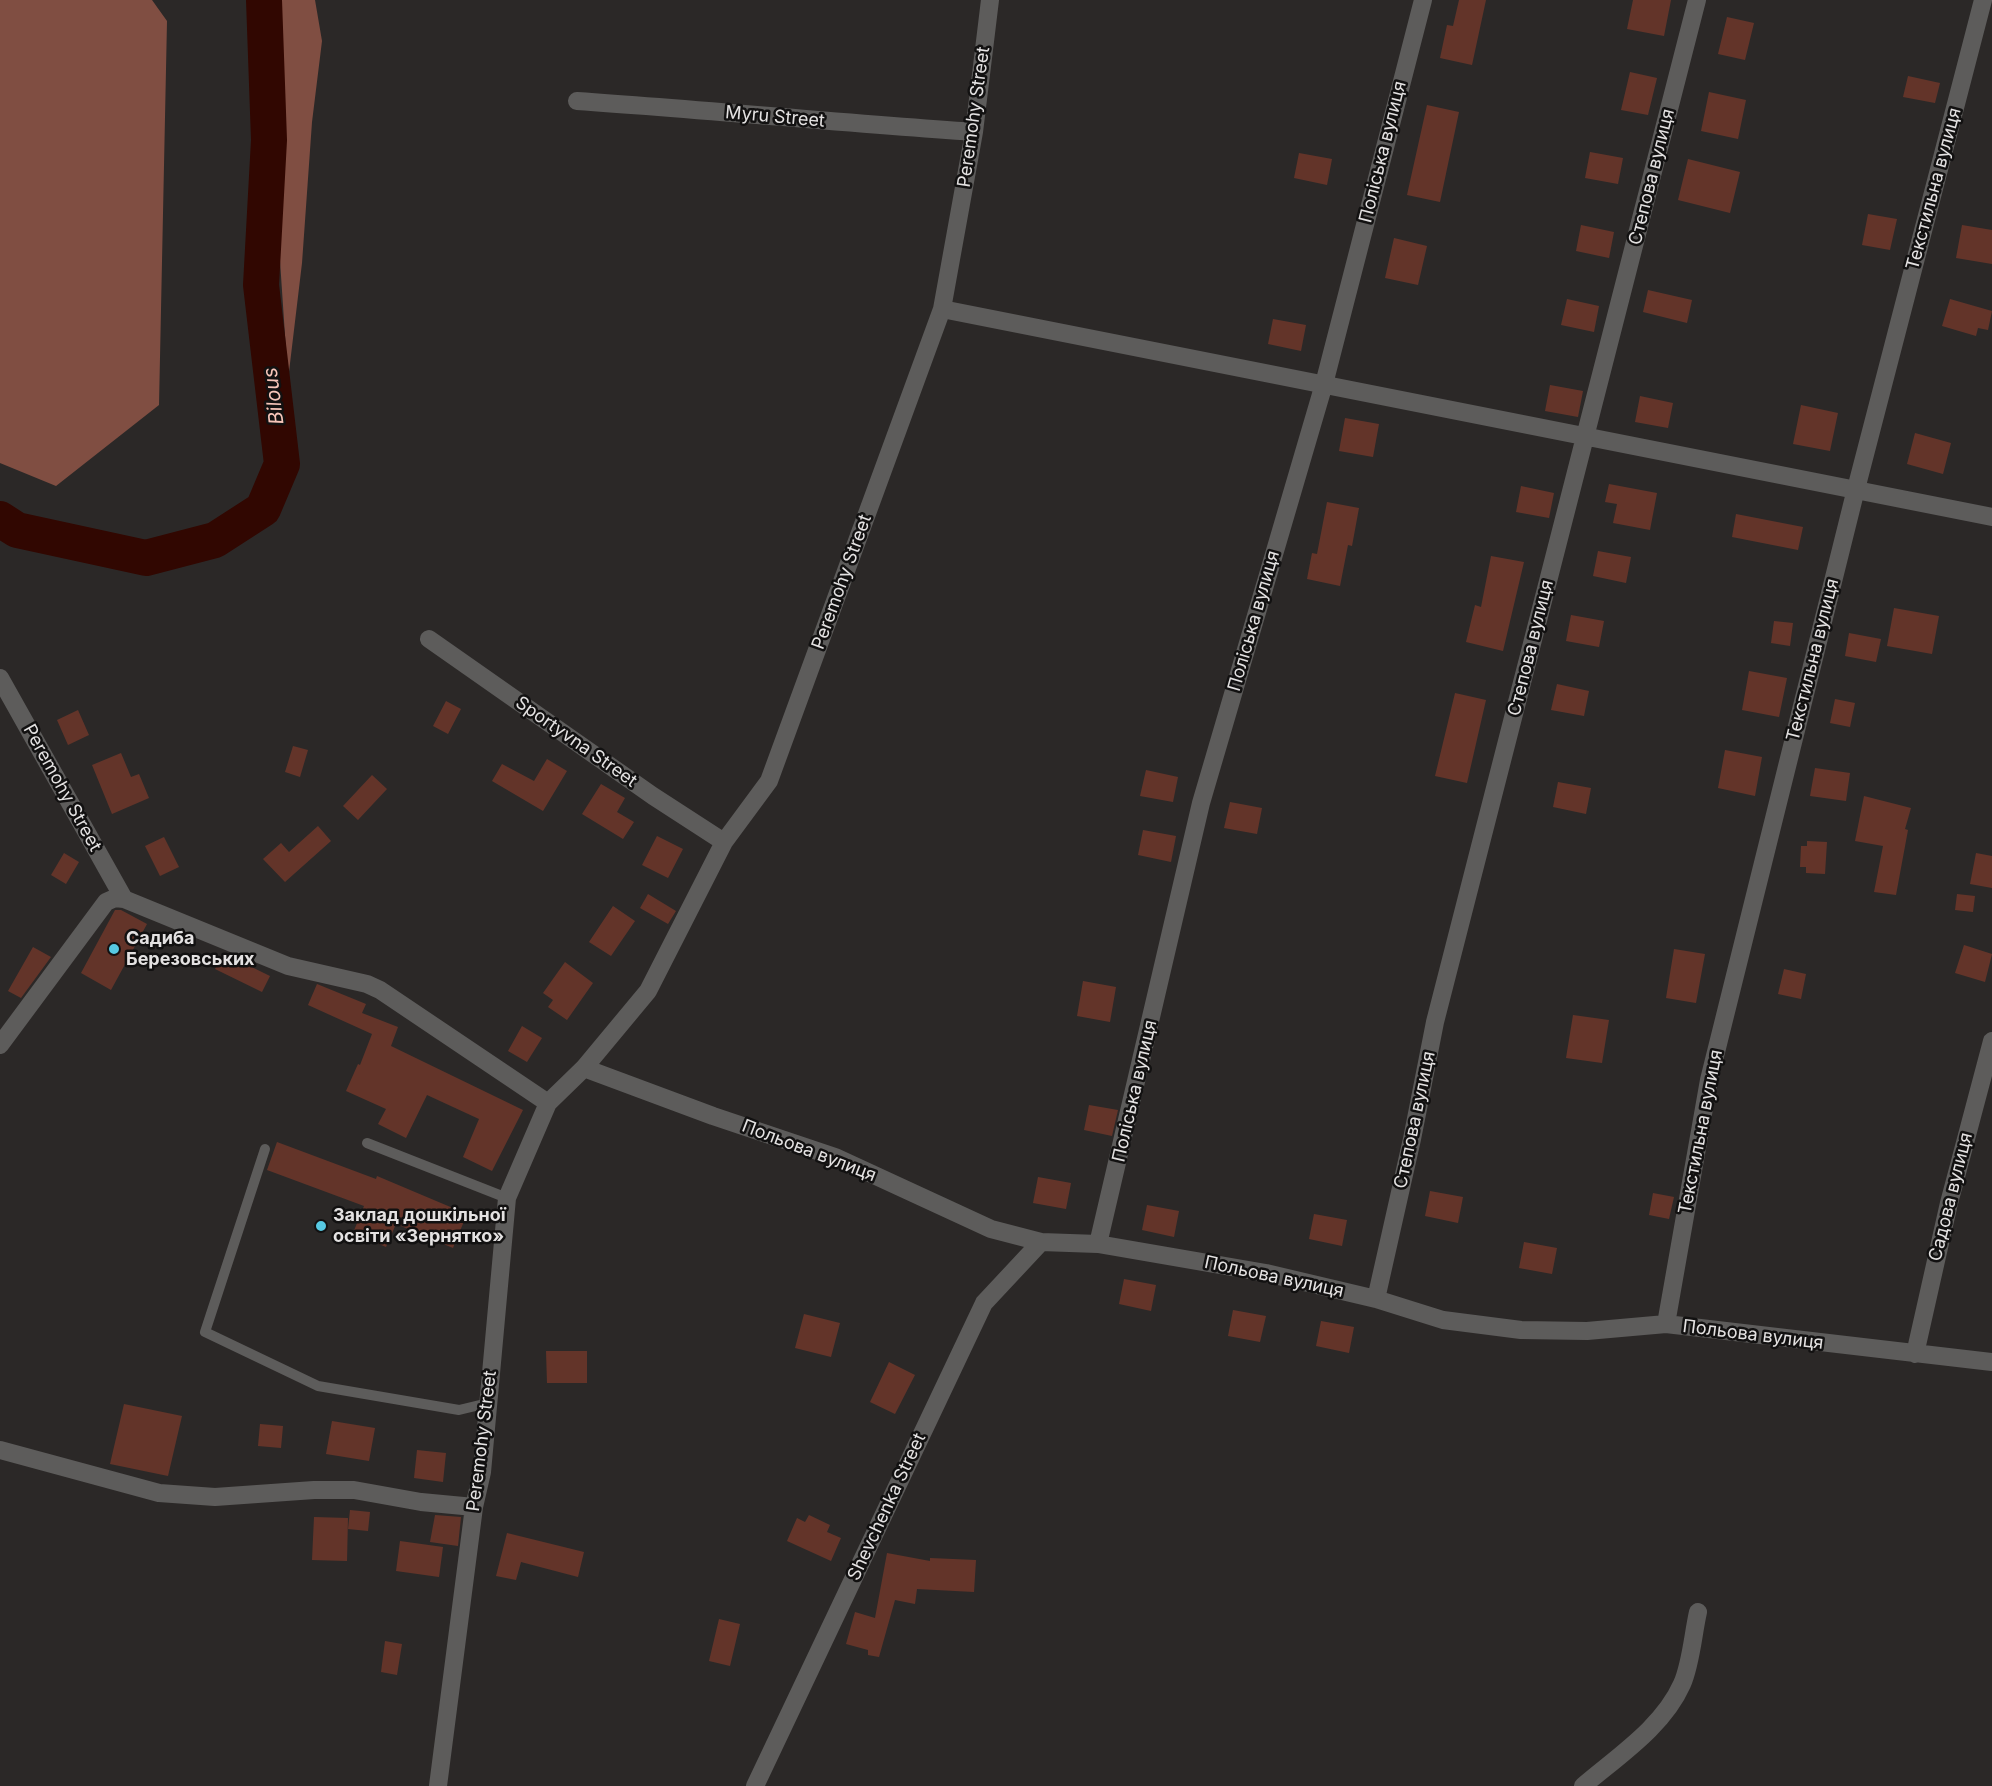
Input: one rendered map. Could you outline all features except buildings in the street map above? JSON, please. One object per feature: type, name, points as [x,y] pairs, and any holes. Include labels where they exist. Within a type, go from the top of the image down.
[{"type":"street","name":"Peremohy Street","points":[[438,1786],[474,1507],[482,1472],[507,1198],[548,1103],[584,1068],[648,991],[724,843],[769,781],[942,309],[974,132],[990,0]]},
{"type":"street","name":"Поліська вулиця","points":[[1098,1244],[1201,803],[1324,384],[1423,0]]},
{"type":"street","name":"Степова вулиця","points":[[1376,1299],[1412,1139],[1435,1022],[1697,0]]},
{"type":"street","name":"Текстильна вулиця","points":[[1666,1324],[1709,1080],[1856,489],[1983,0]]},
{"type":"street","name":"Myru Street","points":[[576,101],[974,132]]},
{"type":"street","points":[[942,309],[1992,517]]},
{"type":"street","name":"Sportyvna Street","points":[[429,639],[724,843]]},
{"type":"street","name":"Peremohy Street","points":[[0,678],[124,899]]},
{"type":"street","points":[[0,1045],[106,902],[115,898],[124,899],[288,966],[367,984],[380,990],[548,1103]]},
{"type":"street","name":"Садова вулиця","points":[[1914,1354],[1949,1203],[1992,1041]]},
{"type":"street","name":"Польова вулиця","points":[[584,1068],[713,1116],[835,1157],[991,1229],[1041,1242],[1098,1244],[1266,1273],[1376,1299],[1443,1320],[1521,1330],[1587,1330],[1666,1324],[1992,1362]]},
{"type":"street","name":"Shevchenka Street","points":[[755,1786],[984,1303],[1041,1242]]},
{"type":"street","points":[[0,1450],[159,1493],[215,1497],[314,1490],[354,1490],[421,1502],[474,1507]]},
{"type":"street","points":[[1583,1786],[1649,1729],[1672,1705],[1683,1682],[1698,1612]]},
{"type":"lane","points":[[367,1143],[507,1198]]},
{"type":"lane","points":[[265,1149],[205,1332],[318,1386],[459,1410],[488,1403]]},
{"type":"shaded area","points":[[0,0],[152,0],[167,21],[159,405],[56,486],[0,463]]},
{"type":"shaded area","points":[[279,0],[315,0],[322,41],[312,122],[302,263],[288,380],[276,201],[284,69]]},
{"type":"waterway","name":"Bilous","points":[[0,519],[17,530],[146,558],[215,540],[263,509],[282,464],[261,285],[269,140],[264,0]]},
{"type":"place","name":"Садиба Березовських","points":[[114,949]]},
{"type":"place","name":"Заклад дошкільної освіти «Зернятко»","points":[[321,1226]]}]
